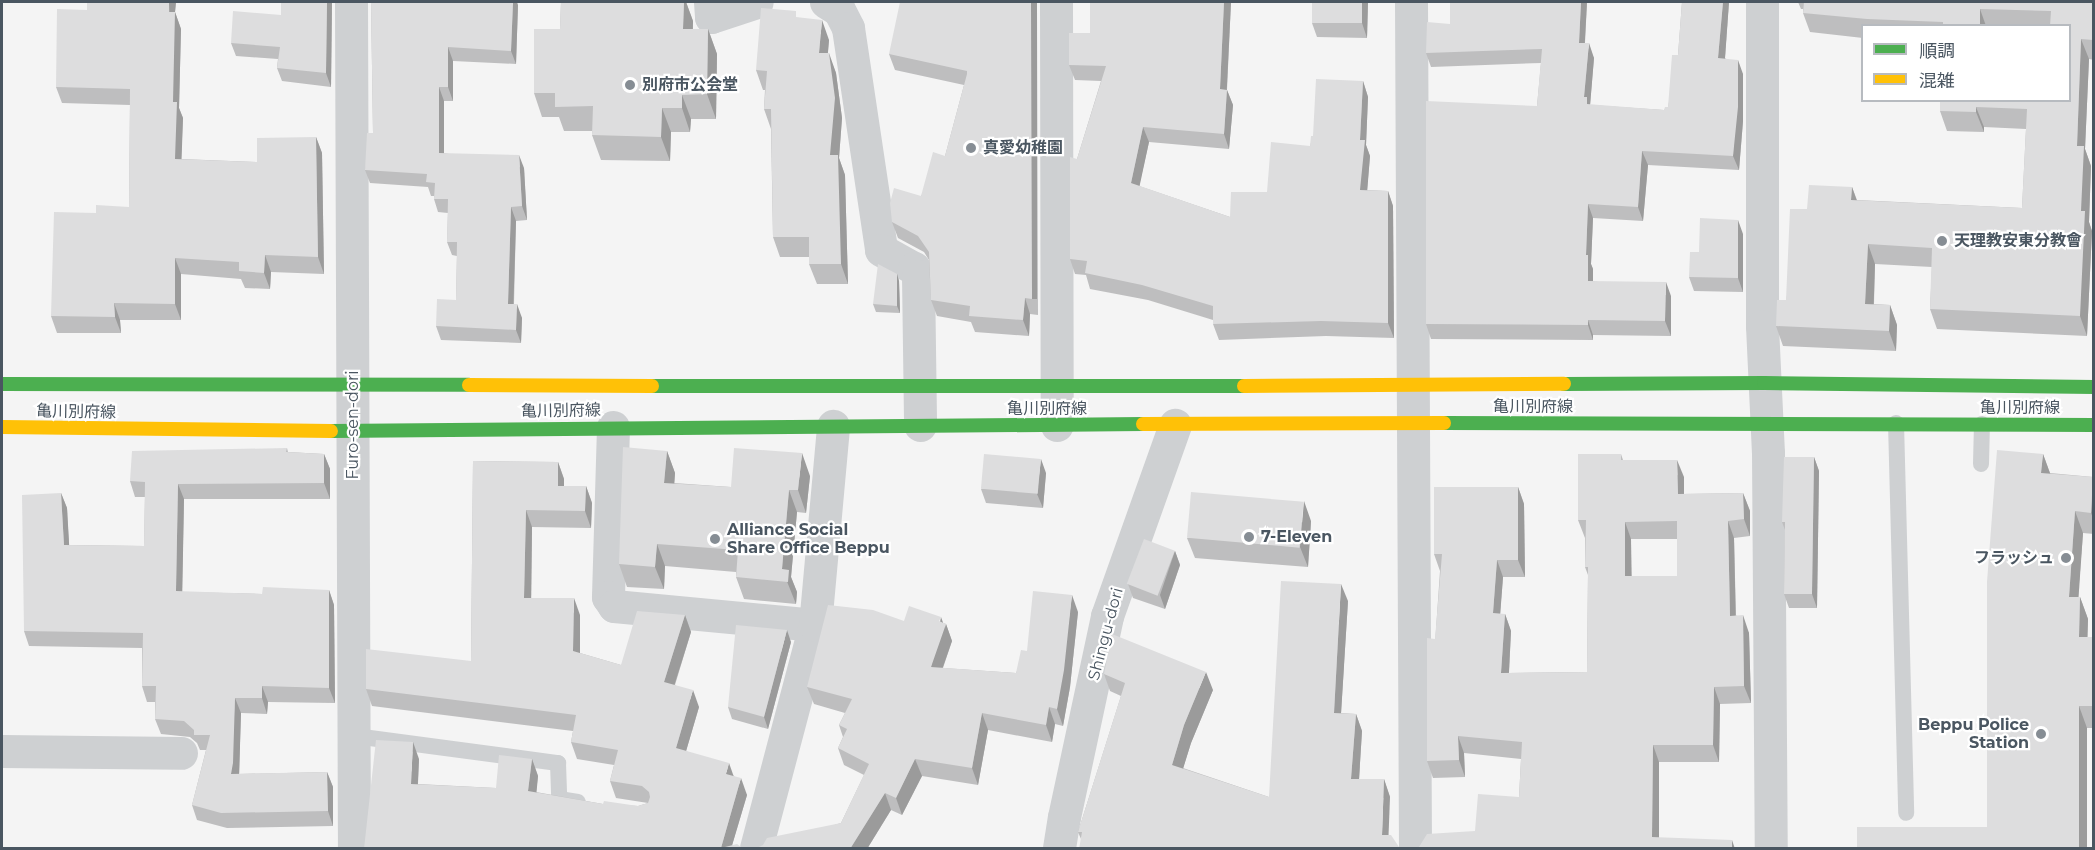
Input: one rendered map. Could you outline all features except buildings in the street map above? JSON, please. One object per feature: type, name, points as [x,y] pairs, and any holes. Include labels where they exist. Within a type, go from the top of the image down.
[{"type":"main road","name":"亀川別府線","points":[[2,384],[1056,387],[1764,383],[2094,387]]},
{"type":"main road","name":"亀川別府線","points":[[2,427],[353,431],[920,425],[1767,422],[2094,425]]},
{"type":"street","name":"Furo-sen-dori","points":[[351,2],[354,849]]},
{"type":"street","points":[[710,2],[711,17],[757,2]]},
{"type":"street","points":[[826,2],[839,10],[848,28],[881,250],[914,268],[918,276],[920,425]]},
{"type":"street","points":[[1056,2],[1057,425]]},
{"type":"street","points":[[1411,2],[1415,849]]},
{"type":"street","points":[[1762,2],[1762,326],[1767,422],[1772,849]]},
{"type":"street","name":"Shingu-dori","points":[[1059,849],[1107,616],[1175,425]]},
{"type":"street","points":[[756,849],[815,625],[833,426]]},
{"type":"street","points":[[612,427],[608,597],[614,606],[815,625]]},
{"type":"street","points":[[2,751],[181,753]]},
{"type":"lane","points":[[1896,423],[1906,813]]},
{"type":"lane","points":[[1981,464],[1982,424]]},
{"type":"lane","points":[[355,736],[558,763],[559,799],[591,804]]},
{"type":"traffic: fast","points":[[1564,384],[1764,383],[2094,387]]},
{"type":"traffic: fast","points":[[2,384],[469,385]]},
{"type":"traffic: fast","points":[[652,386],[1244,386]]},
{"type":"traffic: fast","points":[[1444,423],[2094,425]]},
{"type":"traffic: fast","points":[[331,431],[1143,424]]},
{"type":"traffic: slow","points":[[1244,386],[1564,384]]},
{"type":"traffic: slow","points":[[469,385],[652,386]]},
{"type":"traffic: slow","points":[[1143,424],[1444,423]]},
{"type":"traffic: slow","points":[[2,427],[331,431]]},
{"type":"place","name":"別府市公会堂","points":[[630,85]]},
{"type":"place","name":"真愛幼稚園","points":[[971,148]]},
{"type":"place","name":"天理教安東分教會","points":[[1942,241]]},
{"type":"place","name":"7-Eleven","points":[[1249,537]]},
{"type":"place","name":"Alliance Social Share Office Beppu","points":[[715,539]]},
{"type":"place","name":"フラッシュ","points":[[2066,558]]},
{"type":"place","name":"Beppu Police Station","points":[[2041,734]]}]
